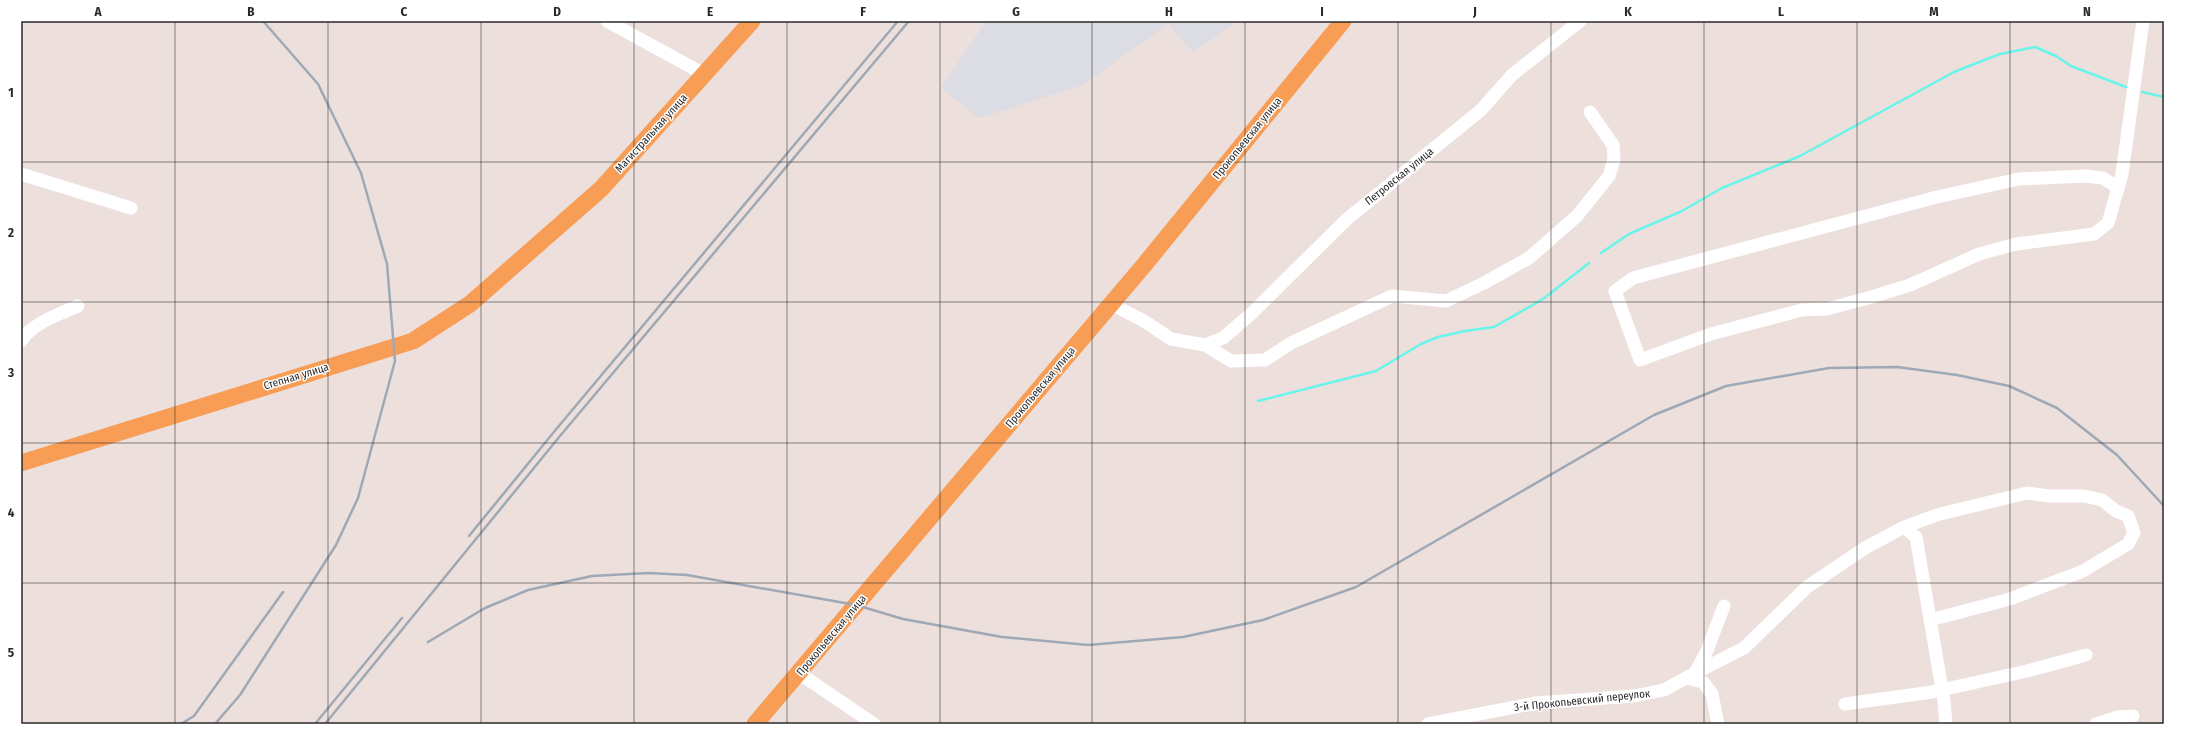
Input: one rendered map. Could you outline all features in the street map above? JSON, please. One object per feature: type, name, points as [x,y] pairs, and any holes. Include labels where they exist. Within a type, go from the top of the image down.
[{"type":"main road","name":"Магистральная улица","points":[[544,240],[601,189],[752,21]]},
{"type":"main road","name":"Прокопьевская улица","points":[[755,724],[1145,264],[1343,21]]},
{"type":"main road","name":"Степная улица","points":[[21,463],[413,341],[470,304],[544,240]]},
{"type":"street","points":[[607,21],[704,74]]},
{"type":"street","name":"Петровская улица","points":[[1205,345],[1223,338],[1252,313],[1347,219],[1481,110],[1512,75],[1580,21]]},
{"type":"street","points":[[2117,186],[2103,178],[2085,176],[2019,179],[1937,197],[1633,278],[1615,291],[1640,360],[1711,334],[1802,310],[1827,309],[1910,285],[1979,254],[2016,244],[2094,234],[2108,223],[2117,186],[2122,174],[2142,21]]},
{"type":"street","points":[[1117,307],[1144,321],[1171,339],[1205,345],[1231,361],[1265,360],[1290,343],[1392,296],[1446,301],[1484,283],[1529,258],[1578,216],[1610,176],[1614,160],[1613,145],[1590,112]]},
{"type":"street","points":[[21,174],[131,208]]},
{"type":"street","points":[[21,341],[25,335],[42,323],[78,306]]},
{"type":"street","name":"3-й Прокопьевский переулок","points":[[1428,724],[1536,703],[1634,696],[1664,690],[1744,648],[1807,587],[1865,548],[1904,527],[1940,514],[2027,493],[2049,496],[2084,496],[2102,500],[2116,511],[2128,516],[2134,533],[2128,544],[2083,571],[2010,599],[1930,620]]},
{"type":"street","points":[[1904,527],[1916,537],[1942,688],[1946,724]]},
{"type":"street","points":[[1716,723],[1712,694],[1703,682],[1690,676],[1706,653],[1724,606]]},
{"type":"street","points":[[1845,704],[1942,688],[2027,671],[2086,655]]},
{"type":"street","points":[[799,673],[874,724]]},
{"type":"street","points":[[2096,724],[2118,717],[2133,716]]},
{"type":"shaded area","points":[[986,21],[1231,21],[1232,25],[1193,52],[1168,24],[1083,85],[979,118],[941,88]]},
{"type":"waterway","points":[[1601,253],[1629,234],[1682,211],[1722,188],[1800,156],[1954,72],[2000,54],[2035,47],[2056,56],[2071,66],[2126,87]]},
{"type":"waterway","points":[[2142,92],[2164,97]]},
{"type":"waterway","points":[[1258,401],[1376,371],[1421,344],[1438,337],[1494,327],[1543,299],[1589,263]]},
{"type":"railway","points":[[215,724],[240,695],[336,545],[358,498],[395,361],[387,264],[361,173],[318,84],[263,21]]},
{"type":"railway","points":[[469,536],[553,433],[898,21]]},
{"type":"railway","points":[[325,724],[560,436],[909,21]]},
{"type":"railway","points":[[428,642],[485,608],[528,590],[592,576],[648,573],[687,575],[856,605],[903,619],[1002,637],[1088,645],[1183,637],[1263,620],[1356,587],[1654,415],[1726,386],[1829,368],[1897,367],[1957,375],[2009,386],[2057,408],[2117,455],[2164,506]]},
{"type":"railway","points":[[181,724],[194,716],[283,592]]},
{"type":"railway","points":[[315,724],[402,618]]}]
